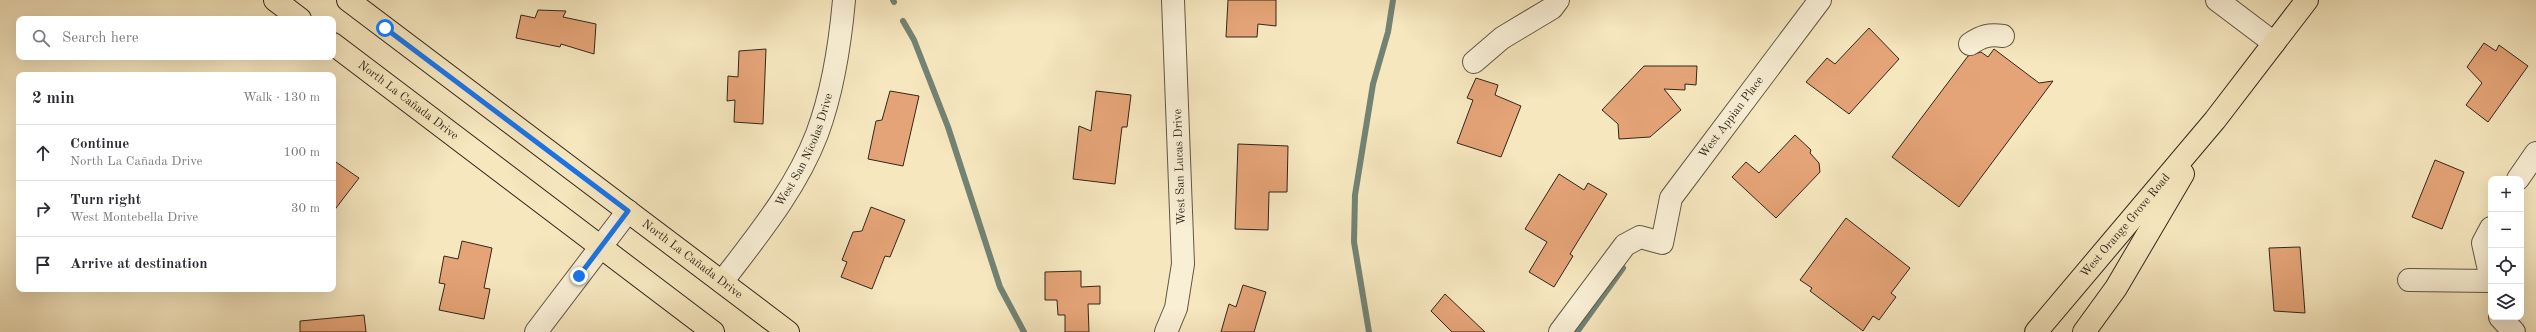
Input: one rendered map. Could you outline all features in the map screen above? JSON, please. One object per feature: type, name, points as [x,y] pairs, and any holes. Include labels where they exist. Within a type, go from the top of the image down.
[{"type":"main road","points":[[275,0],[296,16]]},
{"type":"main road","name":"North La Cañada Drive","points":[[348,0],[788,332]]},
{"type":"main road","name":"West Orange Grove Road","points":[[2036,332],[2216,120],[2307,0]]},
{"type":"main road","name":"North La Cañada Drive","points":[[336,46],[713,332]]},
{"type":"main road","name":"West Orange Grove Road","points":[[2084,332],[2116,288],[2216,120]]},
{"type":"street","name":"West San Nicolas Drive","points":[[722,282],[772,216],[794,181],[817,134],[841,42],[844,0]]},
{"type":"street","name":"West San Lucas Drive","points":[[1166,332],[1176,308],[1183,264],[1173,0]]},
{"type":"street","points":[[1474,62],[1502,38],[1552,8],[1558,0]]},
{"type":"street","name":"West Appian Place","points":[[1560,332],[1625,244],[1640,237],[1662,243],[1671,198],[1820,0]]},
{"type":"street","points":[[2217,0],[2274,43]]},
{"type":"street","points":[[1970,44],[1982,36],[1992,34],[2003,36]]},
{"type":"street","points":[[2520,176],[2536,153]]},
{"type":"street","points":[[536,332],[628,211]]},
{"type":"street","points":[[2488,234],[2483,243],[2488,266]]},
{"type":"street","points":[[2409,280],[2488,280]]},
{"type":"street","points":[[2503,320],[2514,332]]},
{"type":"building","points":[[1228,0],[1276,0],[1276,26],[1258,24],[1257,37],[1226,37]]},
{"type":"building","points":[[538,10],[566,11],[563,17],[596,24],[594,54],[561,44],[560,47],[516,38],[521,15],[535,18]]},
{"type":"building","points":[[1869,28],[1899,59],[1849,114],[1806,82],[1827,58],[1835,64]]},
{"type":"building","points":[[2484,43],[2496,51],[2499,45],[2528,66],[2488,122],[2466,105],[2482,83],[2467,67]]},
{"type":"building","points":[[766,49],[763,124],[734,122],[735,100],[727,101],[728,76],[738,77],[739,51]]},
{"type":"building","points":[[1994,49],[2039,83],[2053,81],[1959,207],[1892,157],[1968,56],[1981,52],[1988,57]]},
{"type":"building","points":[[1644,66],[1697,66],[1696,85],[1685,84],[1685,90],[1664,89],[1681,110],[1650,137],[1619,139],[1618,124],[1602,110]]},
{"type":"building","points":[[1476,78],[1498,85],[1495,95],[1521,106],[1501,157],[1457,143],[1473,100],[1467,98]]},
{"type":"building","points":[[890,91],[919,96],[903,166],[868,159],[876,121],[882,120]]},
{"type":"building","points":[[1096,91],[1131,95],[1127,127],[1122,127],[1115,184],[1073,179],[1079,126],[1091,131]]},
{"type":"building","points":[[1795,135],[1811,150],[1810,153],[1819,163],[1820,172],[1776,218],[1732,177],[1746,162],[1759,173]]},
{"type":"building","points":[[1238,144],[1288,146],[1287,192],[1269,192],[1268,230],[1235,229]]},
{"type":"building","points":[[2435,160],[2464,172],[2442,229],[2412,217]]},
{"type":"building","points":[[336,162],[359,178],[336,208]]},
{"type":"building","points":[[1559,174],[1584,190],[1588,183],[1607,194],[1570,254],[1573,256],[1554,287],[1529,272],[1547,242],[1525,229]]},
{"type":"building","points":[[871,207],[905,220],[890,257],[885,256],[872,289],[841,277],[847,262],[842,260],[853,232],[862,231]]},
{"type":"building","points":[[1846,218],[1910,268],[1891,293],[1896,297],[1879,320],[1873,316],[1863,331],[1810,291],[1812,288],[1800,280]]},
{"type":"building","points":[[462,241],[492,248],[484,288],[490,289],[484,319],[439,310],[445,284],[439,283],[444,256],[458,259]]},
{"type":"building","points":[[2300,247],[2305,313],[2274,311],[2269,248]]},
{"type":"building","points":[[1081,271],[1081,287],[1100,286],[1100,304],[1088,304],[1089,332],[1065,332],[1065,315],[1058,315],[1057,300],[1045,300],[1045,272]]},
{"type":"building","points":[[1243,285],[1266,292],[1254,332],[1221,332],[1229,304],[1236,307]]},
{"type":"building","points":[[1445,294],[1485,332],[1452,332],[1431,311]]},
{"type":"building","points":[[364,315],[366,332],[300,332],[300,321]]},
{"type":"waterway","points":[[1369,332],[1354,242],[1355,195],[1373,84],[1388,32],[1393,0]]},
{"type":"waterway","points":[[903,21],[914,40],[948,127],[1000,287],[1024,332]]},
{"type":"waterway","points":[[1577,332],[1623,268]]},
{"type":"route","points":[[385,28],[628,211],[579,276]]}]
